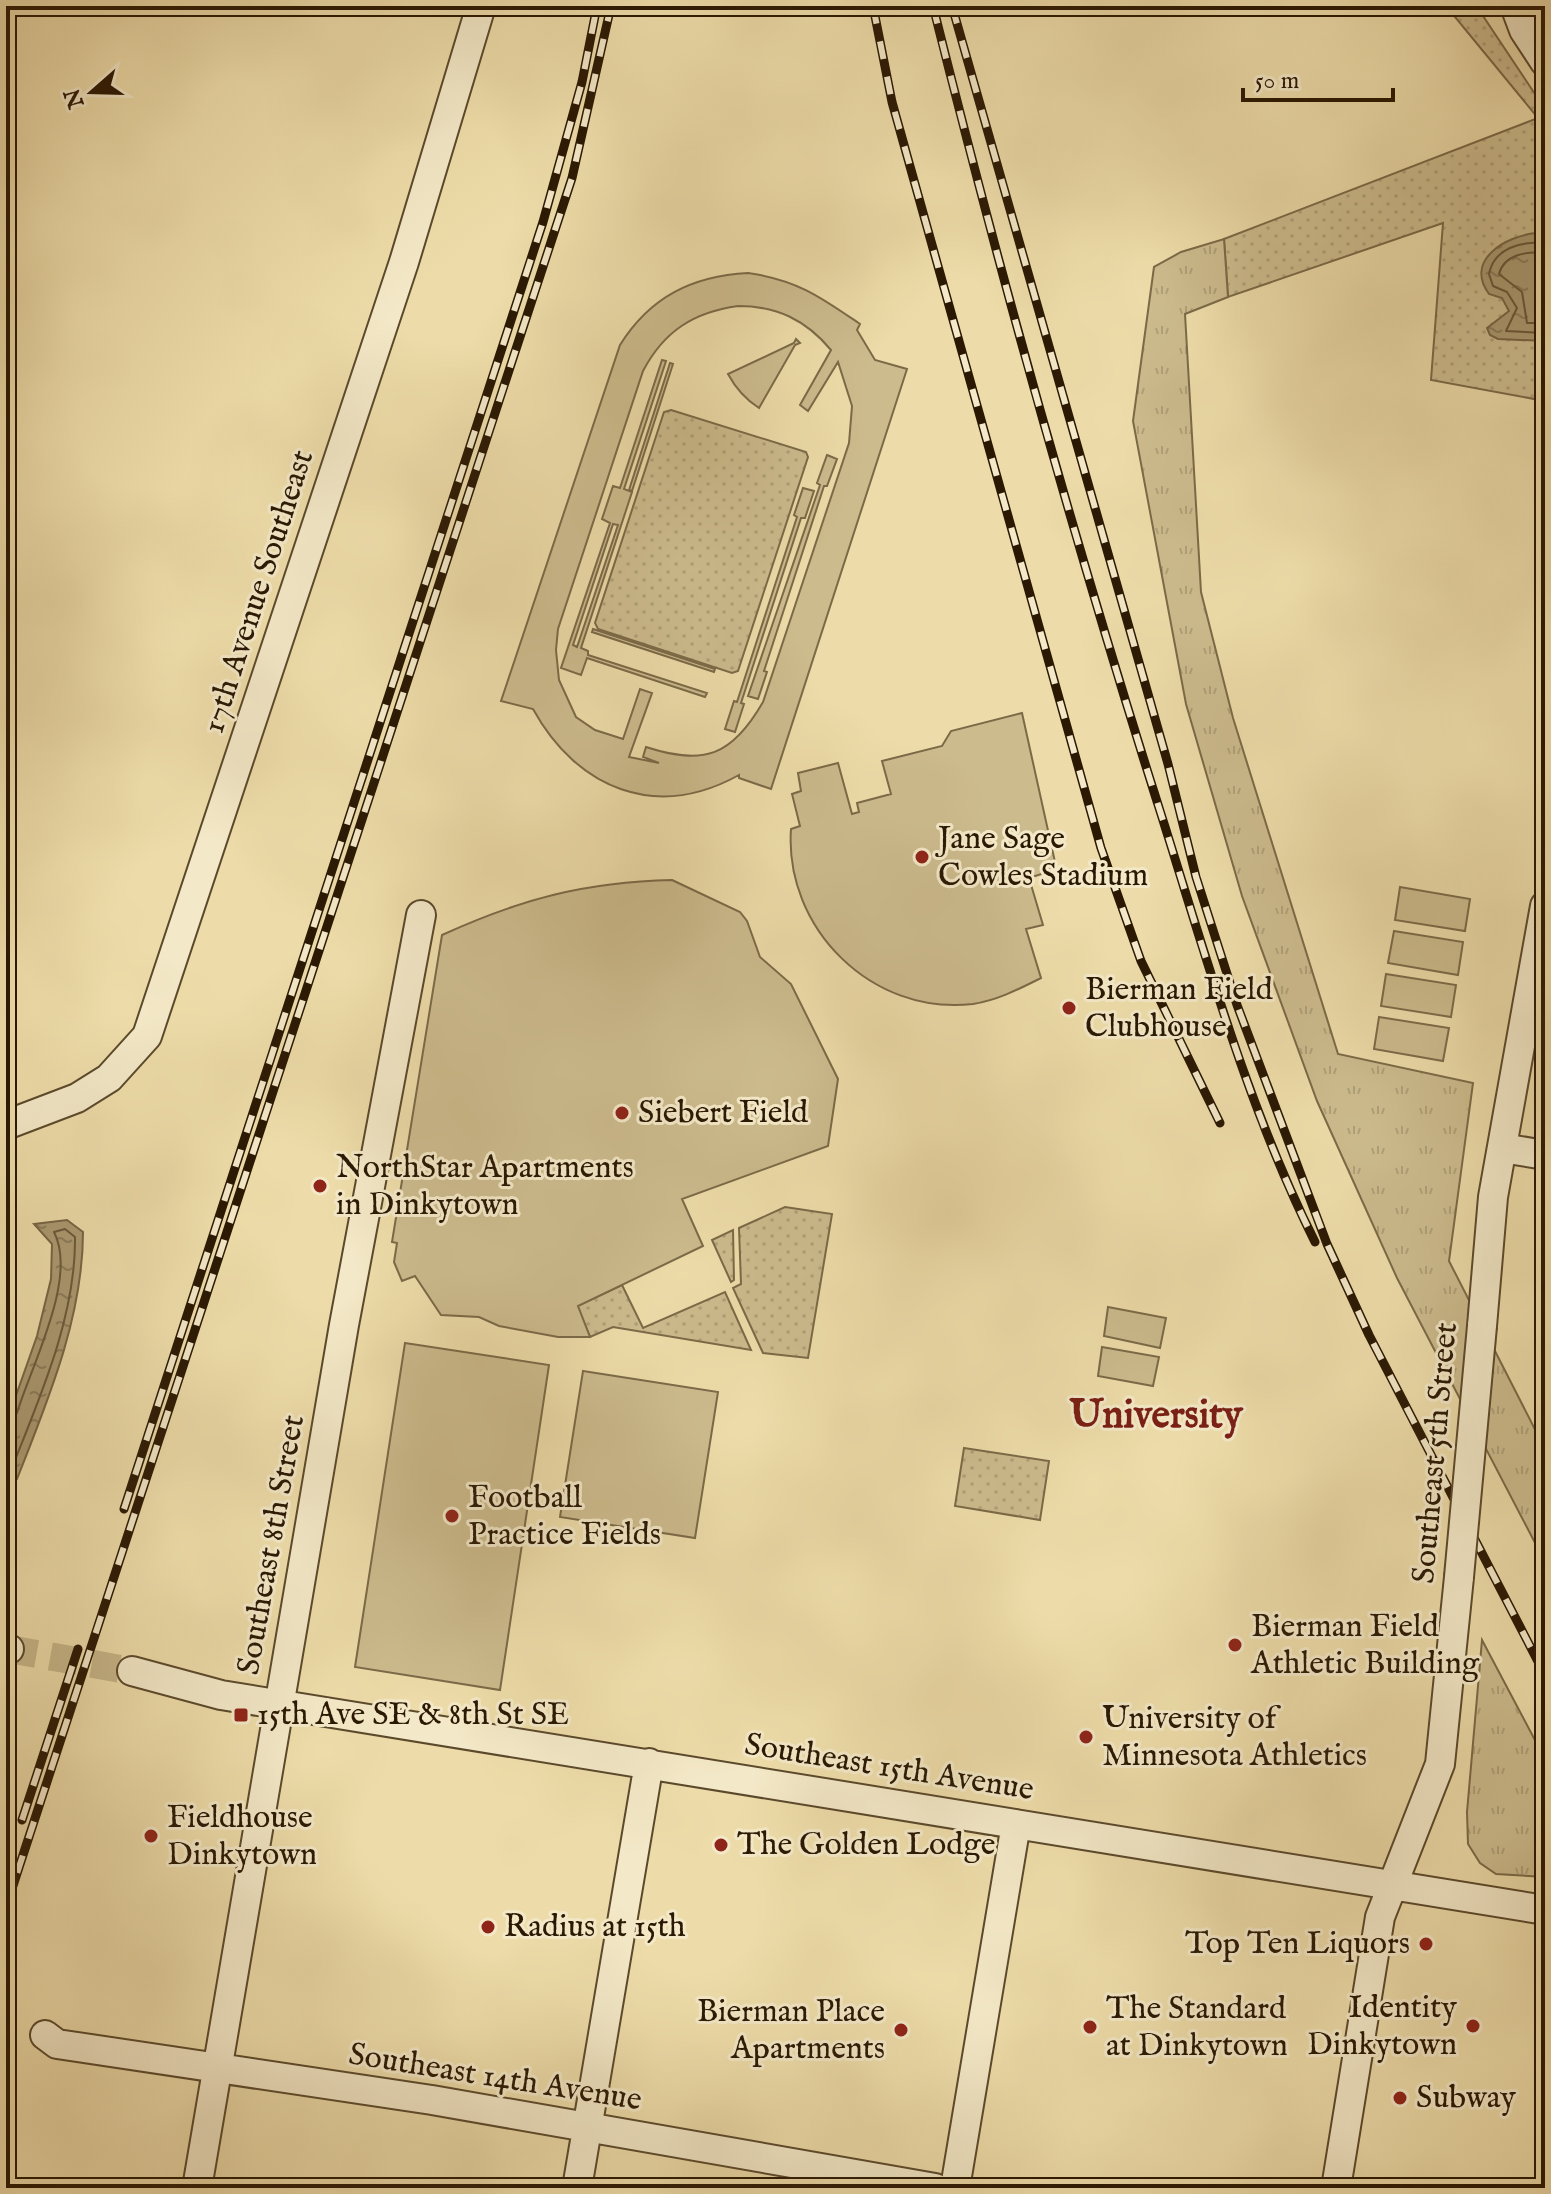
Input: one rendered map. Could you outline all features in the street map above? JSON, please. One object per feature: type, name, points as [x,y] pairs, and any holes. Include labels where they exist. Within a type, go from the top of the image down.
[{"type":"street","name":"17th Avenue Southeast","points":[[6,1125],[77,1098],[109,1078],[147,1036],[404,262],[481,6]]},
{"type":"street","points":[[1515,6],[1524,30],[1545,62]]},
{"type":"street","name":"Southeast 5th Street","points":[[1336,2188],[1380,1917],[1440,1764],[1493,1197],[1545,906]]},
{"type":"street","name":"Southeast 8th Street","points":[[197,2188],[344,1325],[421,915]]},
{"type":"street","points":[[1502,1148],[1545,1155]]},
{"type":"street","name":"Southeast 15th Avenue","points":[[129,1680],[1545,1910]]},
{"type":"street","points":[[577,2188],[649,1763]]},
{"type":"street","points":[[955,2188],[1016,1824]]},
{"type":"street","name":"Southeast 14th Avenue","points":[[45,2035],[57,2044],[587,2127],[935,2188]]},
{"type":"green space","points":[[1446,6],[1474,6],[1479,10],[1545,109],[1545,401],[1431,380],[1443,223],[1228,297],[1224,239],[1538,118]]},
{"type":"green space","points":[[1224,239],[1228,297],[1185,314],[1201,592],[1233,718],[1338,1054],[1473,1083],[1449,1261],[1545,1449],[1545,1562],[1397,1278],[1317,1101],[1242,896],[1186,704],[1133,421],[1154,267],[1181,252]]},
{"type":"green space","points":[[748,273],[766,276],[808,291],[860,324],[857,330],[875,360],[907,369],[771,789],[739,778],[739,775],[708,789],[678,795],[649,795],[621,789],[596,777],[572,760],[551,737],[533,709],[501,701],[620,345],[645,314],[674,292],[691,284]],"holes":[[[752,307],[790,317],[811,330],[831,350],[800,405],[808,411],[838,362],[852,406],[849,443],[763,702],[751,720],[728,745],[715,752],[684,756],[646,747],[643,757],[659,763],[629,757],[652,693],[640,689],[623,739],[595,730],[576,717],[559,680],[556,650],[558,629],[643,371],[651,357],[671,334],[694,319],[722,309]]]},
{"type":"green space","points":[[796,339],[800,343],[795,345],[759,408],[741,393],[728,374],[794,343]]},
{"type":"green space","points":[[662,360],[666,361],[624,489],[632,492],[581,648],[588,651],[588,655],[707,693],[705,697],[587,658],[581,675],[561,668],[610,523],[602,519],[613,486],[620,488]],"holes":[[[613,524],[618,525],[577,647],[573,645]]]},
{"type":"green space","points":[[670,363],[673,364],[632,491],[629,490]]},
{"type":"green space","points":[[671,410],[806,452],[808,457],[738,671],[732,673],[598,629],[595,623],[664,412]]},
{"type":"green space","points":[[827,455],[837,459],[827,486],[824,486],[764,671],[767,672],[758,699],[748,696],[820,485],[817,483]]},
{"type":"green space","points":[[803,488],[814,491],[805,518],[801,518],[741,703],[744,704],[735,732],[725,729],[734,701],[737,702],[797,517],[794,515]]},
{"type":"green space","points":[[593,629],[715,669],[714,672],[592,632]]},
{"type":"green space","name":"Jane Sage Cowles Stadium","points":[[1022,713],[1055,862],[1048,872],[1029,878],[1043,925],[1026,929],[1041,978],[1000,997],[973,1004],[936,1004],[901,996],[869,980],[842,958],[819,931],[802,900],[793,865],[791,829],[800,826],[792,794],[801,791],[798,773],[838,763],[852,814],[859,812],[857,803],[891,794],[882,761],[942,746],[951,731]]},
{"type":"green space","name":"Siebert Field","points":[[672,880],[740,912],[747,921],[760,957],[791,984],[838,1079],[828,1146],[682,1199],[703,1246],[578,1306],[590,1337],[558,1337],[499,1326],[479,1317],[441,1315],[415,1276],[402,1281],[394,1262],[397,1243],[392,1242],[442,935],[527,902],[554,895],[610,884]]},
{"type":"green space","points":[[1400,887],[1470,899],[1465,931],[1395,920]]},
{"type":"green space","points":[[1394,931],[1463,942],[1458,975],[1388,963]]},
{"type":"green space","points":[[1386,974],[1456,985],[1451,1017],[1381,1006]]},
{"type":"green space","points":[[1379,1017],[1449,1028],[1443,1061],[1374,1049]]},
{"type":"green space","points":[[785,1207],[832,1214],[808,1358],[763,1353],[733,1288],[741,1284],[739,1228]]},
{"type":"green space","points":[[733,1230],[734,1280],[731,1282],[712,1240]]},
{"type":"green space","points":[[622,1285],[643,1328],[725,1292],[751,1350],[613,1327],[590,1337],[577,1306]]},
{"type":"green space","points":[[1108,1307],[1166,1318],[1160,1348],[1104,1336]]},
{"type":"green space","name":"Football Practice Fields","points":[[405,1343],[549,1365],[500,1690],[355,1667]]},
{"type":"green space","points":[[1102,1347],[1159,1357],[1153,1386],[1098,1376]]},
{"type":"green space","name":"Football Practice Fields","points":[[583,1371],[718,1392],[695,1538],[560,1517]]},
{"type":"green space","points":[[964,1448],[1049,1461],[1040,1520],[955,1506]]},
{"type":"green space","points":[[1482,1640],[1545,1759],[1545,1877],[1496,1874],[1480,1863],[1468,1844],[1467,1812]]},
{"type":"water","points":[[1536,233],[1545,235],[1545,341],[1498,339],[1490,335],[1487,328],[1509,311],[1502,298],[1489,294],[1483,282],[1485,261],[1501,245]]},
{"type":"water","points":[[67,1220],[83,1232],[77,1295],[70,1327],[52,1389],[17,1479],[6,1481],[6,1424],[37,1336],[51,1279],[52,1244],[34,1224]]},
{"type":"tunnel","points":[[9,1649],[132,1671]]},
{"type":"railway","points":[[124,1509],[543,222],[582,82],[597,6]]},
{"type":"railway","points":[[6,1907],[572,178],[611,6]]},
{"type":"railway","points":[[873,6],[892,102],[1101,848],[1141,961],[1220,1123]]},
{"type":"railway","points":[[933,6],[1041,412],[1130,714],[1249,1085],[1315,1242]]},
{"type":"railway","points":[[952,6],[1168,764],[1196,877],[1237,1005],[1327,1244],[1369,1335],[1545,1675]]},
{"type":"railway","points":[[22,1820],[78,1649]]},
{"type":"place","name":"Jane Sage Cowles Stadium","points":[[922,857]]},
{"type":"place","name":"Bierman Field Clubhouse","points":[[1069,1008]]},
{"type":"place","name":"Siebert Field","points":[[622,1113]]},
{"type":"place","name":"NorthStar Apartments in Dinkytown","points":[[320,1186]]},
{"type":"place","name":"Football Practice Fields","points":[[452,1516]]},
{"type":"place","name":"Bierman Field Athletic Building","points":[[1235,1645]]},
{"type":"place","name":"15th Ave SE & 8th St SE","points":[[241,1715]]},
{"type":"place","name":"University of Minnesota Athletics","points":[[1086,1737]]},
{"type":"place","name":"Fieldhouse Dinkytown","points":[[151,1836]]},
{"type":"place","name":"The Golden Lodge","points":[[721,1845]]},
{"type":"place","name":"Radius at 15th","points":[[488,1927]]},
{"type":"place","name":"Top Ten Liquors","points":[[1426,1944]]},
{"type":"place","name":"Identity Dinkytown","points":[[1473,2026]]},
{"type":"place","name":"The Standard at Dinkytown","points":[[1090,2027]]},
{"type":"place","name":"Bierman Place Apartments","points":[[901,2030]]},
{"type":"place","name":"Subway","points":[[1400,2098]]},
{"type":"district","name":"University","points":[[1156,1416]]}]
